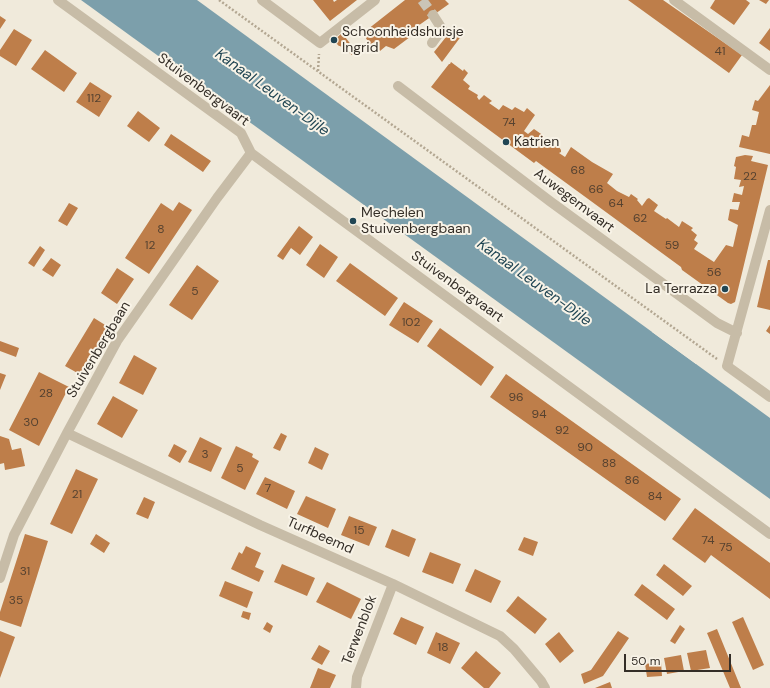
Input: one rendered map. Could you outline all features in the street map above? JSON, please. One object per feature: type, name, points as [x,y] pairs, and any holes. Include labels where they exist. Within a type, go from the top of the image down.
[{"type":"street","name":"Stuivenbergvaart","points":[[58,0],[241,133],[251,153],[770,534]]},
{"type":"street","points":[[262,0],[320,43],[374,0]]},
{"type":"street","points":[[674,0],[770,70]]},
{"type":"street","points":[[432,43],[442,29],[433,15]]},
{"type":"street","name":"Auwegemvaart","points":[[398,86],[551,202],[717,323],[737,333]]},
{"type":"street","name":"Stuivenbergbaan","points":[[0,578],[14,535],[117,341],[217,198],[251,153]]},
{"type":"street","points":[[770,210],[727,366],[770,397]]},
{"type":"street","name":"Turfbeemd","points":[[67,433],[260,525],[393,584],[500,636],[514,649],[542,681],[545,688]]},
{"type":"street","name":"Terwenblok","points":[[356,688],[357,677],[393,584]]},
{"type":"path","points":[[219,0],[727,366]]},
{"type":"path","points":[[318,72],[320,43]]},
{"type":"water","name":"Kanaal Leuven-Dijle","points":[[81,0],[197,0],[770,418],[770,499]]},
{"type":"pier","points":[[654,330],[698,362],[696,364],[652,332]]},
{"type":"building","points":[[313,0],[333,0],[334,2],[337,0],[357,0],[330,21]]},
{"type":"building","points":[[405,0],[445,0],[449,4],[415,28],[418,31],[394,49],[386,46],[380,51],[374,42],[370,45],[363,33]]},
{"type":"building","points":[[628,0],[663,0],[742,55],[729,73]]},
{"type":"building","points":[[715,0],[746,0],[750,3],[734,25],[710,8]]},
{"type":"building","points":[[759,0],[769,0],[766,4]]},
{"type":"building","points":[[0,16],[6,20],[0,29]]},
{"type":"building","points":[[456,28],[462,35],[442,62],[434,52],[450,32]]},
{"type":"building","points":[[770,28],[770,51],[759,43]]},
{"type":"building","points":[[14,29],[32,40],[16,66],[0,56],[0,50]]},
{"type":"building","points":[[342,33],[356,51],[352,55],[336,43],[335,44],[332,42]]},
{"type":"building","points":[[45,50],[77,73],[64,92],[31,69]]},
{"type":"building","points":[[451,62],[468,73],[463,80],[470,86],[468,89],[478,95],[477,97],[479,100],[484,95],[492,101],[489,103],[499,110],[503,105],[512,110],[515,107],[524,112],[527,108],[535,115],[524,131],[528,134],[534,129],[544,136],[538,141],[546,146],[550,140],[559,147],[561,152],[559,153],[565,157],[571,147],[592,162],[613,174],[607,183],[617,191],[629,197],[631,194],[638,199],[637,200],[642,206],[649,198],[658,205],[654,211],[679,227],[682,221],[693,228],[691,230],[697,235],[694,240],[698,243],[694,249],[714,262],[726,245],[733,247],[738,225],[728,220],[730,209],[738,210],[740,202],[732,202],[734,193],[742,195],[744,186],[739,187],[741,180],[734,179],[736,157],[745,155],[753,156],[751,161],[768,165],[735,302],[731,304],[728,303],[536,161],[534,163],[431,87]]},
{"type":"building","points":[[90,82],[112,96],[99,117],[76,102]]},
{"type":"building","points":[[770,85],[770,154],[739,147],[742,135],[749,137],[752,125],[756,125],[759,112],[752,110],[755,100],[758,101]]},
{"type":"building","points":[[138,111],[160,128],[149,142],[127,126]]},
{"type":"building","points":[[171,134],[211,161],[203,172],[164,145]]},
{"type":"building","points":[[179,202],[192,210],[149,274],[125,258],[161,203],[173,211]]},
{"type":"building","points":[[69,203],[78,208],[67,226],[58,221]]},
{"type":"building","points":[[299,226],[313,237],[300,255],[291,248],[283,260],[277,256]]},
{"type":"building","points":[[320,244],[338,257],[324,278],[306,265]]},
{"type":"building","points":[[40,246],[45,250],[34,267],[28,263]]},
{"type":"building","points":[[51,258],[61,265],[53,277],[42,270]]},
{"type":"building","points":[[768,260],[770,260],[770,310],[757,307]]},
{"type":"building","points":[[350,263],[398,298],[385,316],[336,281]]},
{"type":"building","points":[[197,265],[219,281],[192,320],[169,305]]},
{"type":"building","points":[[117,268],[134,279],[117,304],[101,293]]},
{"type":"building","points":[[404,302],[433,321],[418,343],[389,325]]},
{"type":"building","points":[[94,318],[110,328],[81,375],[65,366]]},
{"type":"building","points":[[770,325],[770,334],[766,331]]},
{"type":"building","points":[[440,328],[494,367],[481,386],[427,346]]},
{"type":"building","points":[[0,341],[19,348],[16,357],[0,351]]},
{"type":"building","points":[[134,355],[157,368],[143,395],[119,383]]},
{"type":"building","points":[[39,372],[69,387],[39,446],[9,430]]},
{"type":"building","points":[[0,373],[6,375],[0,390]]},
{"type":"building","points":[[506,374],[681,499],[665,521],[490,397]]},
{"type":"building","points":[[113,396],[138,410],[122,438],[97,424]]},
{"type":"building","points":[[281,433],[287,436],[280,451],[273,448]]},
{"type":"building","points":[[0,436],[9,439],[12,450],[21,448],[25,466],[5,470],[4,463],[0,464]]},
{"type":"building","points":[[200,437],[222,448],[211,472],[188,462]]},
{"type":"building","points":[[174,444],[187,451],[180,463],[168,456]]},
{"type":"building","points":[[236,446],[253,454],[252,457],[259,461],[245,490],[221,478]]},
{"type":"building","points":[[315,447],[329,454],[322,470],[308,463]]},
{"type":"building","points":[[76,469],[98,479],[72,534],[50,524]]},
{"type":"building","points":[[265,477],[295,491],[287,509],[256,494]]},
{"type":"building","points":[[306,496],[336,509],[328,528],[297,514]]},
{"type":"building","points":[[144,497],[155,502],[148,519],[136,514]]},
{"type":"building","points":[[695,508],[770,563],[770,599],[711,555],[705,563],[672,539]]},
{"type":"building","points":[[349,516],[377,527],[369,546],[341,535]]},
{"type":"building","points":[[392,529],[416,539],[409,557],[385,547]]},
{"type":"building","points":[[25,534],[48,541],[21,627],[0,620],[0,612]]},
{"type":"building","points":[[96,534],[110,543],[104,553],[90,544]]},
{"type":"building","points":[[524,537],[538,542],[533,556],[518,550]]},
{"type":"building","points":[[246,546],[261,553],[255,567],[264,571],[259,582],[231,569],[239,552],[242,554]]},
{"type":"building","points":[[430,552],[461,564],[453,584],[422,572]]},
{"type":"building","points":[[282,564],[315,578],[307,596],[274,582]]},
{"type":"building","points":[[664,564],[692,586],[683,596],[656,575]]},
{"type":"building","points":[[475,569],[501,581],[491,603],[465,591]]},
{"type":"building","points":[[225,581],[253,592],[247,608],[219,596]]},
{"type":"building","points":[[327,582],[361,599],[351,619],[316,602]]},
{"type":"building","points":[[642,584],[675,609],[667,620],[634,595]]},
{"type":"building","points":[[518,596],[547,619],[535,634],[506,611]]},
{"type":"building","points":[[243,611],[251,613],[249,620],[241,617]]},
{"type":"building","points":[[401,617],[424,627],[416,645],[393,634]]},
{"type":"building","points":[[743,617],[764,665],[753,670],[732,622]]},
{"type":"building","points":[[267,622],[273,626],[270,633],[263,629]]},
{"type":"building","points":[[680,625],[685,629],[675,644],[670,641]]},
{"type":"building","points":[[717,629],[741,688],[730,688],[707,633]]},
{"type":"building","points":[[0,631],[15,637],[0,678]]},
{"type":"building","points":[[618,631],[629,638],[603,676],[584,684],[581,674],[591,670]]},
{"type":"building","points":[[436,632],[460,643],[450,664],[427,653]]},
{"type":"building","points":[[559,632],[574,651],[560,663],[545,644]]},
{"type":"building","points":[[319,645],[330,651],[322,665],[311,659]]},
{"type":"building","points":[[706,650],[710,668],[691,671],[687,653]]},
{"type":"building","points":[[476,651],[501,673],[489,688],[484,688],[461,668]]},
{"type":"building","points":[[681,655],[684,671],[667,674],[664,658]]},
{"type":"building","points":[[661,662],[662,676],[647,677],[645,664]]},
{"type":"building","points":[[318,668],[336,675],[330,688],[310,688]]},
{"type":"building","points":[[610,682],[612,688],[595,688]]},
{"type":"tunnel","points":[[422,0],[433,15]]},
{"type":"place","name":"Schoonheidshuisje Ingrid","points":[[334,40]]},
{"type":"place","name":"Katrien","points":[[506,142]]},
{"type":"place","name":"Mechelen Stuivenbergbaan","points":[[353,221]]},
{"type":"place","name":"La Terrazza","points":[[725,289]]}]
